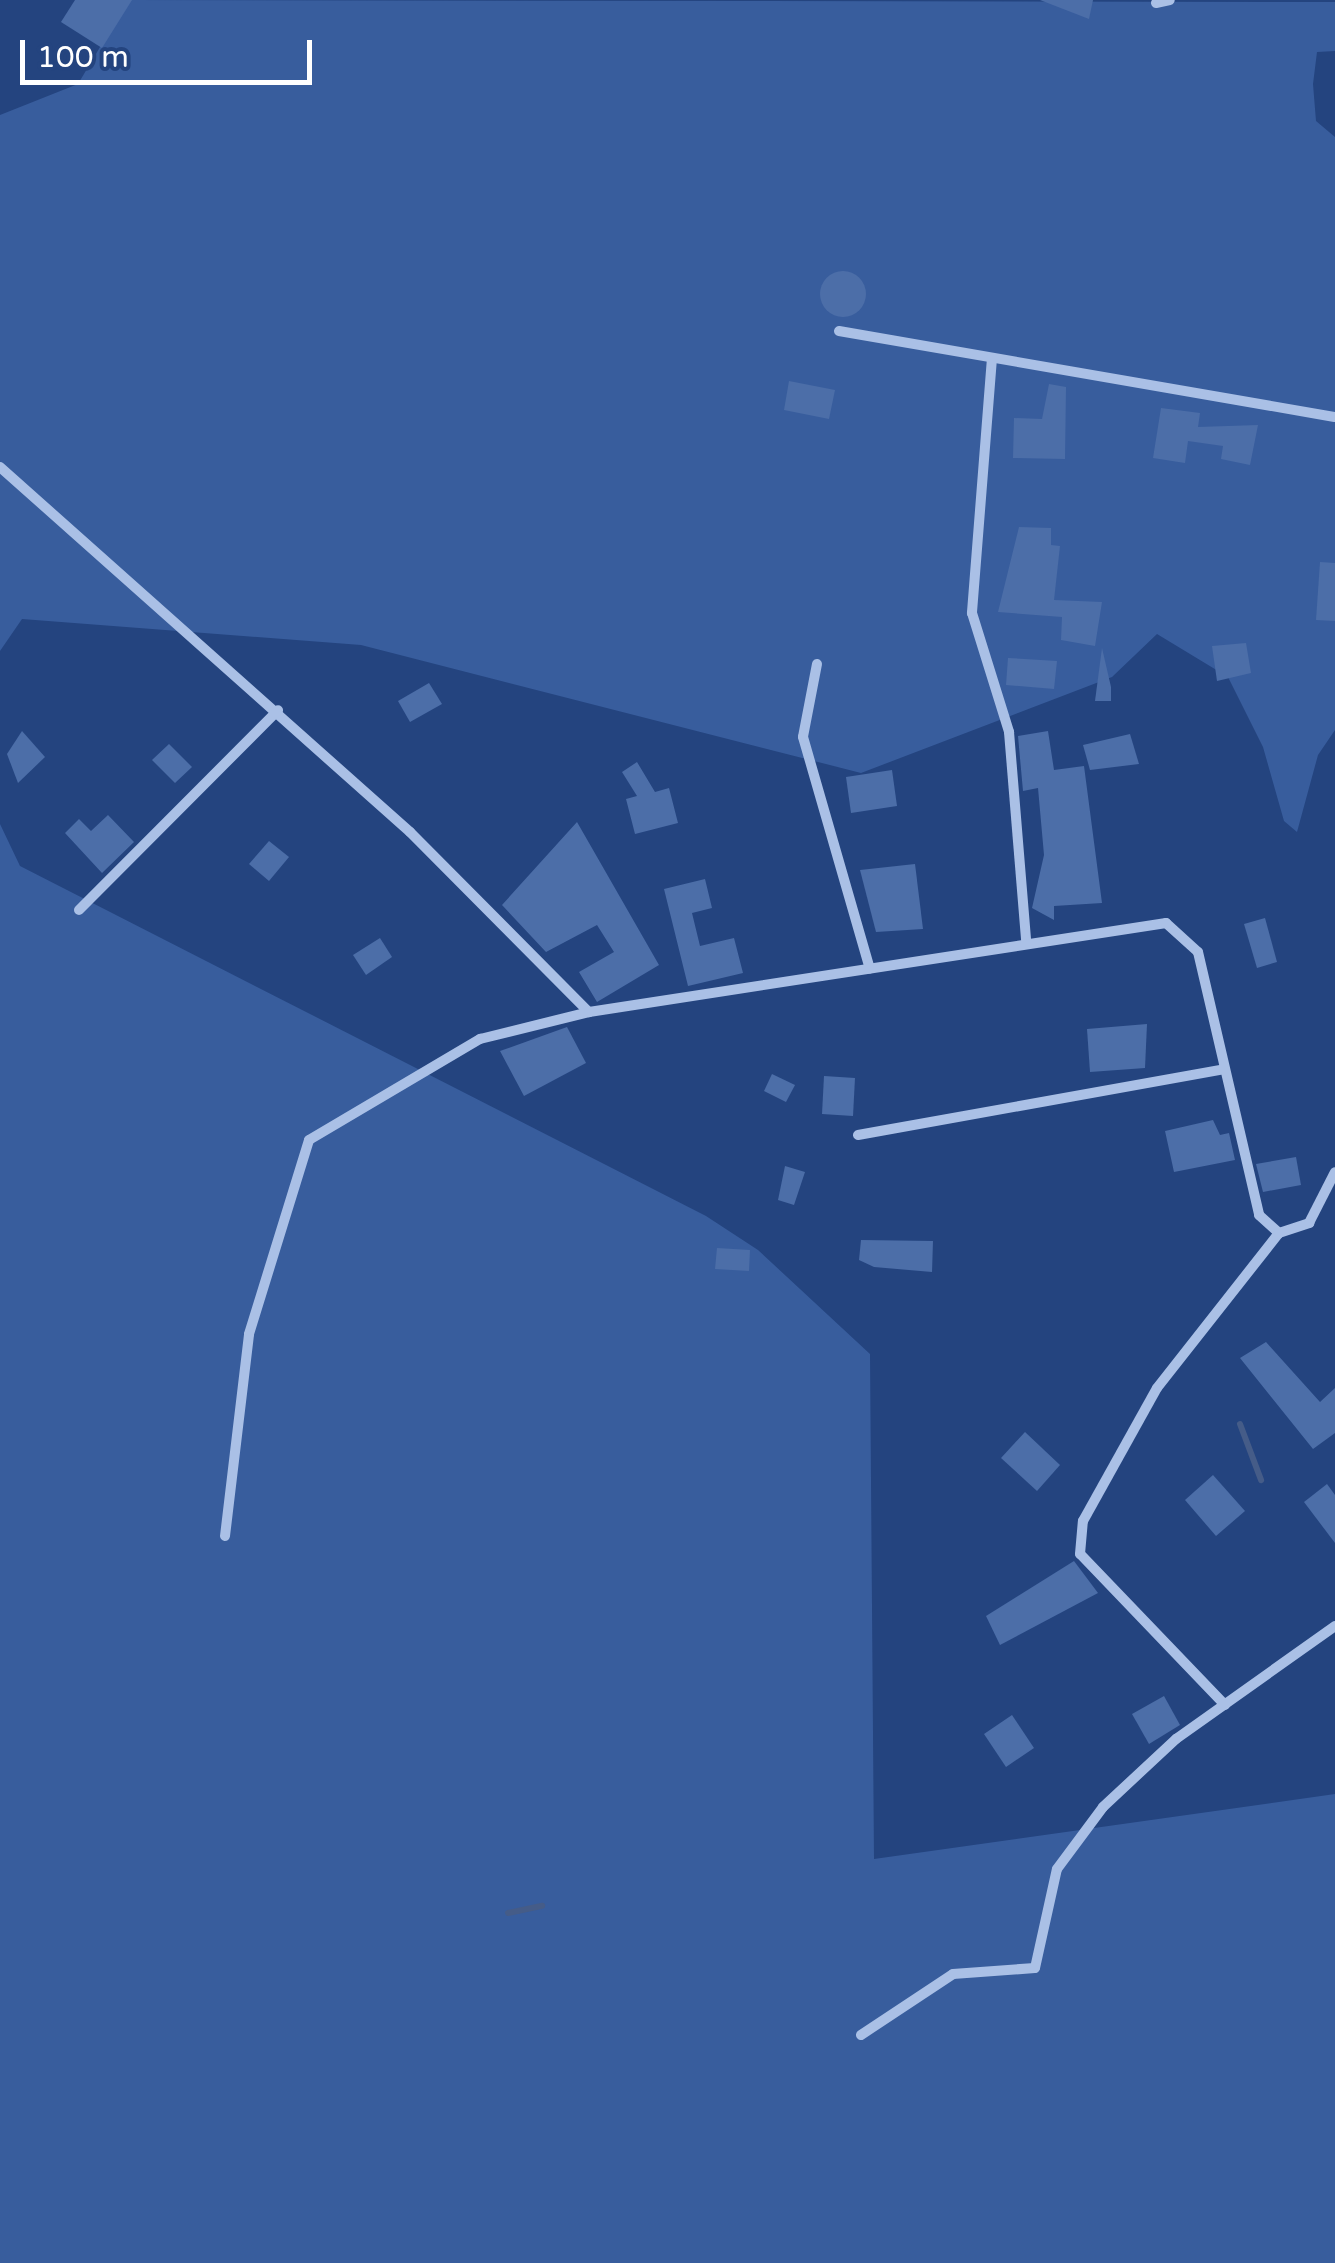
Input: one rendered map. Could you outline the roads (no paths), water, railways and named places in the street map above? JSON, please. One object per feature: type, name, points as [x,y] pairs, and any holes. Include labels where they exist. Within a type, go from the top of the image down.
[{"type":"street","points":[[1156,3],[1170,0]]},
{"type":"street","points":[[840,331],[1335,417]]},
{"type":"street","points":[[992,358],[972,613],[1009,732],[1026,942]]},
{"type":"street","points":[[0,467],[278,710],[588,1012]]},
{"type":"street","points":[[817,664],[803,737],[870,969]]},
{"type":"street","points":[[79,910],[278,710]]},
{"type":"street","points":[[225,1536],[248,1334],[309,1140],[480,1038],[588,1012],[1153,922],[1179,928],[1198,952],[1260,1216],[1279,1232]]},
{"type":"street","points":[[858,1134],[1223,1069]]},
{"type":"street","points":[[1225,1704],[1080,1554],[1083,1521],[1157,1388],[1279,1232],[1309,1223],[1335,1172]]},
{"type":"street","points":[[861,2035],[953,1974],[1036,1968],[1057,1869],[1104,1808],[1225,1704],[1335,1626]]},
{"type":"waterway","points":[[1240,1424],[1261,1480]]},
{"type":"waterway","points":[[508,1913],[542,1906]]}]
